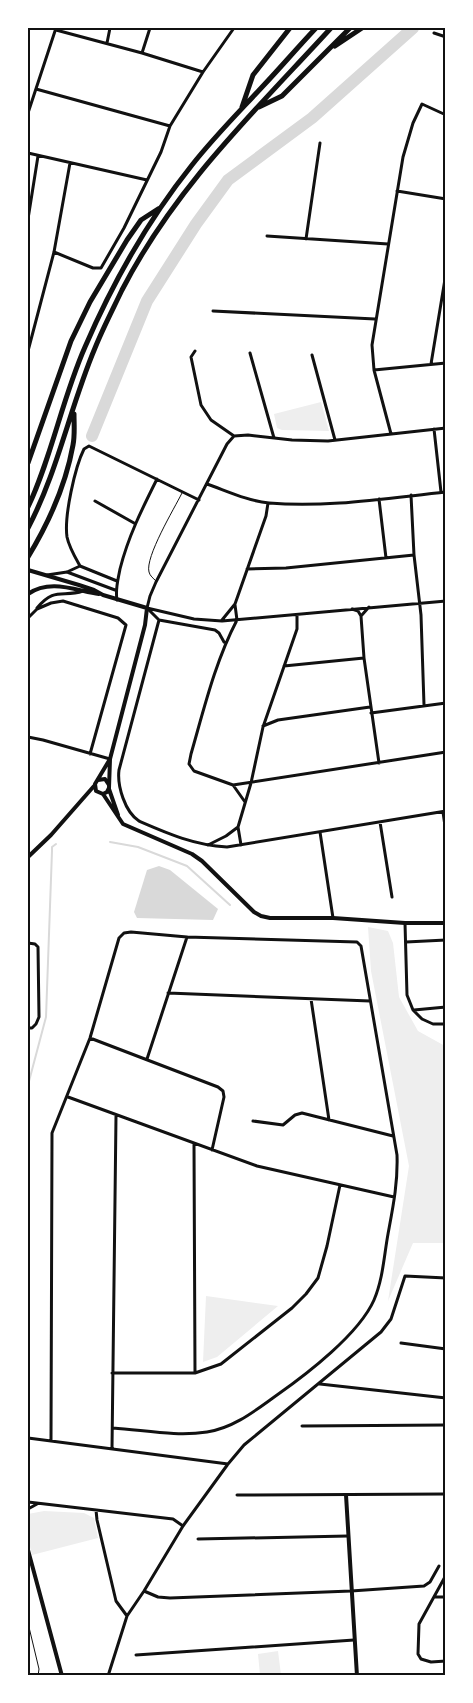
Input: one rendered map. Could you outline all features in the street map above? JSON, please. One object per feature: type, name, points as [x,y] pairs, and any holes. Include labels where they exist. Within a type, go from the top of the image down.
[{"type":"highway","points":[[241,109],[253,75],[290,28]]},
{"type":"highway","points":[[28,507],[84,348],[136,244],[192,164],[316,28]]},
{"type":"highway","points":[[28,528],[38,508],[94,349],[122,290],[144,250],[168,213],[196,177],[331,28]]},
{"type":"highway","points":[[256,109],[282,96],[350,28]]},
{"type":"highway","points":[[324,54],[362,28]]},
{"type":"highway","points":[[28,463],[71,341],[90,302],[126,240],[142,220],[160,208]]},
{"type":"highway","points":[[28,557],[41,536],[63,484],[74,444],[74,409]]},
{"type":"street","points":[[107,43],[110,28]]},
{"type":"street","points":[[142,53],[150,28]]},
{"type":"street","points":[[54,252],[93,268],[101,268],[124,228],[161,152],[170,126],[203,72],[234,28]]},
{"type":"street","points":[[28,113],[56,29],[203,72]]},
{"type":"street","points":[[434,33],[446,37]]},
{"type":"street","points":[[36,89],[170,126]]},
{"type":"street","points":[[391,434],[374,370],[372,345],[402,157],[412,123],[422,104],[446,114]]},
{"type":"street","points":[[306,239],[320,143]]},
{"type":"street","points":[[28,154],[147,180]]},
{"type":"street","points":[[28,218],[38,156]]},
{"type":"street","points":[[28,350],[54,252],[70,163]]},
{"type":"street","points":[[397,191],[446,199]]},
{"type":"street","points":[[267,236],[388,244]]},
{"type":"street","points":[[430,364],[446,273]]},
{"type":"street","points":[[213,310],[376,319]]},
{"type":"street","points":[[195,352],[191,358],[201,405],[211,420],[234,436],[248,435],[292,440],[335,440],[446,428]]},
{"type":"street","points":[[250,353],[274,438]]},
{"type":"street","points":[[312,355],[335,440]]},
{"type":"street","points":[[374,370],[446,363]]},
{"type":"street","points":[[434,429],[441,492]]},
{"type":"street","points":[[103,794],[107,792],[109,787],[110,759],[145,625],[150,596],[227,444],[234,436]]},
{"type":"street","points":[[117,580],[80,566],[71,550],[67,537],[71,492],[84,448],[89,446],[198,500]]},
{"type":"street","points":[[117,600],[115,590],[123,553],[134,523],[157,479]]},
{"type":"street","points":[[207,484],[253,500],[268,503],[316,504],[446,492]]},
{"type":"street","points":[[411,495],[414,554],[421,615],[424,705]]},
{"type":"street","points":[[379,498],[386,558]]},
{"type":"street","points":[[95,501],[134,523]]},
{"type":"street","points":[[222,621],[234,604],[266,516],[268,503]]},
{"type":"street","points":[[247,569],[286,568],[414,554]]},
{"type":"street","points":[[45,575],[67,572],[80,566]]},
{"type":"street","points":[[28,570],[94,590],[103,595]]},
{"type":"street","points":[[67,572],[115,590]]},
{"type":"street","points":[[28,594],[38,588],[48,586],[65,587],[194,619],[222,621],[446,601]]},
{"type":"street","points":[[28,618],[42,602],[53,594],[84,591]]},
{"type":"street","points":[[37,609],[51,603],[63,601],[118,618],[126,625],[90,754]]},
{"type":"street","points":[[234,604],[237,620],[225,643],[210,686],[189,764],[194,772],[233,785],[446,752]]},
{"type":"street","points":[[361,616],[370,607]]},
{"type":"street","points":[[147,608],[159,620],[215,630],[225,643]]},
{"type":"street","points":[[352,609],[358,611],[361,616],[364,658],[379,763]]},
{"type":"street","points":[[241,845],[238,827],[251,783],[263,727],[297,629],[297,615]]},
{"type":"street","points":[[159,620],[119,770],[119,785],[134,818],[180,839],[206,846],[227,847],[444,812],[446,833]]},
{"type":"street","points":[[284,666],[364,658]]},
{"type":"street","points":[[371,713],[446,703]]},
{"type":"street","points":[[263,727],[278,720],[370,707]]},
{"type":"street","points":[[28,737],[110,759]]},
{"type":"street","points":[[28,857],[94,786],[110,759]]},
{"type":"street","points":[[98,780],[105,780],[109,787],[119,820]]},
{"type":"street","points":[[233,785],[245,802]]},
{"type":"street","points":[[94,786],[96,791],[103,794],[119,820],[128,827],[192,854],[202,861],[254,912],[261,916],[270,918],[333,918],[405,923],[446,923]]},
{"type":"street","points":[[380,822],[392,897]]},
{"type":"street","points":[[206,846],[226,836],[238,827]]},
{"type":"street","points":[[320,832],[333,918]]},
{"type":"street","points":[[405,923],[407,995],[413,1010],[422,1019],[433,1024],[446,1024]]},
{"type":"street","points":[[51,1441],[52,1133],[90,1038],[119,938],[124,933],[131,932],[187,937],[357,942],[361,946],[393,1136],[398,1155],[398,1180],[384,1266],[378,1289],[368,1311],[347,1338],[296,1382],[239,1421],[209,1432],[186,1434],[113,1428]]},
{"type":"street","points":[[147,1059],[187,937]]},
{"type":"street","points":[[406,942],[446,940]]},
{"type":"street","points":[[28,943],[35,944],[38,947],[39,1017],[32,1028],[28,1028]]},
{"type":"street","points":[[168,993],[370,1001]]},
{"type":"street","points":[[311,999],[329,1120]]},
{"type":"street","points":[[413,1010],[446,1007]]},
{"type":"street","points":[[90,1038],[218,1087],[224,1097],[212,1150]]},
{"type":"street","points":[[68,1097],[258,1166],[394,1197]]},
{"type":"street","points":[[253,1120],[283,1125],[295,1115],[302,1113],[393,1136]]},
{"type":"street","points":[[112,1448],[116,1116]]},
{"type":"street","points":[[194,1144],[194,1374]]},
{"type":"street","points":[[112,1373],[194,1374],[221,1364],[292,1308],[318,1278],[340,1185]]},
{"type":"street","points":[[108,1676],[127,1616],[183,1526],[244,1444],[381,1332],[390,1319],[405,1276],[446,1278]]},
{"type":"street","points":[[401,1343],[446,1349]]},
{"type":"street","points":[[319,1384],[446,1398]]},
{"type":"street","points":[[302,1426],[446,1425]]},
{"type":"street","points":[[28,1438],[228,1464]]},
{"type":"street","points":[[237,1495],[446,1494]]},
{"type":"street","points":[[346,1495],[357,1676]]},
{"type":"street","points":[[28,1502],[173,1519],[183,1526]]},
{"type":"street","points":[[28,1509],[40,1503]]},
{"type":"street","points":[[96,1510],[116,1601],[127,1616]]},
{"type":"street","points":[[198,1539],[348,1536]]},
{"type":"street","points":[[28,1550],[62,1676]]},
{"type":"street","points":[[144,1591],[158,1598],[170,1598],[351,1591],[424,1586],[430,1582],[439,1566]]},
{"type":"street","points":[[446,1575],[419,1624],[418,1654],[421,1659],[432,1662],[446,1662]]},
{"type":"street","points":[[433,1597],[446,1597]]},
{"type":"street","points":[[136,1655],[354,1640]]},
{"type":"lane","points":[[156,582],[149,575],[148,569],[151,554],[182,492]]},
{"type":"lane","points":[[28,1623],[38,1676]]},
{"type":"shaded area","points":[[321,402],[329,431],[282,430],[277,428],[274,414]]},
{"type":"shaded area","points":[[159,866],[170,870],[218,909],[213,920],[137,918],[134,912],[147,870]]},
{"type":"shaded area","points":[[368,927],[388,931],[393,943],[399,997],[418,1031],[445,1046],[445,1243],[413,1243],[388,1301],[409,1166],[371,971]]},
{"type":"shaded area","points":[[206,1296],[278,1306],[217,1357],[203,1362]]},
{"type":"shaded area","points":[[44,1511],[84,1513],[94,1518],[98,1538],[32,1555],[28,1539],[28,1514]]},
{"type":"shaded area","points":[[278,1651],[281,1675],[260,1675],[258,1654]]},
{"type":"waterway","points":[[92,436],[147,301],[196,224],[228,180],[312,118],[413,28]]},
{"type":"waterway","points":[[110,842],[138,847],[187,866],[230,905]]},
{"type":"waterway","points":[[28,1085],[46,1017],[52,847],[56,844]]}]
